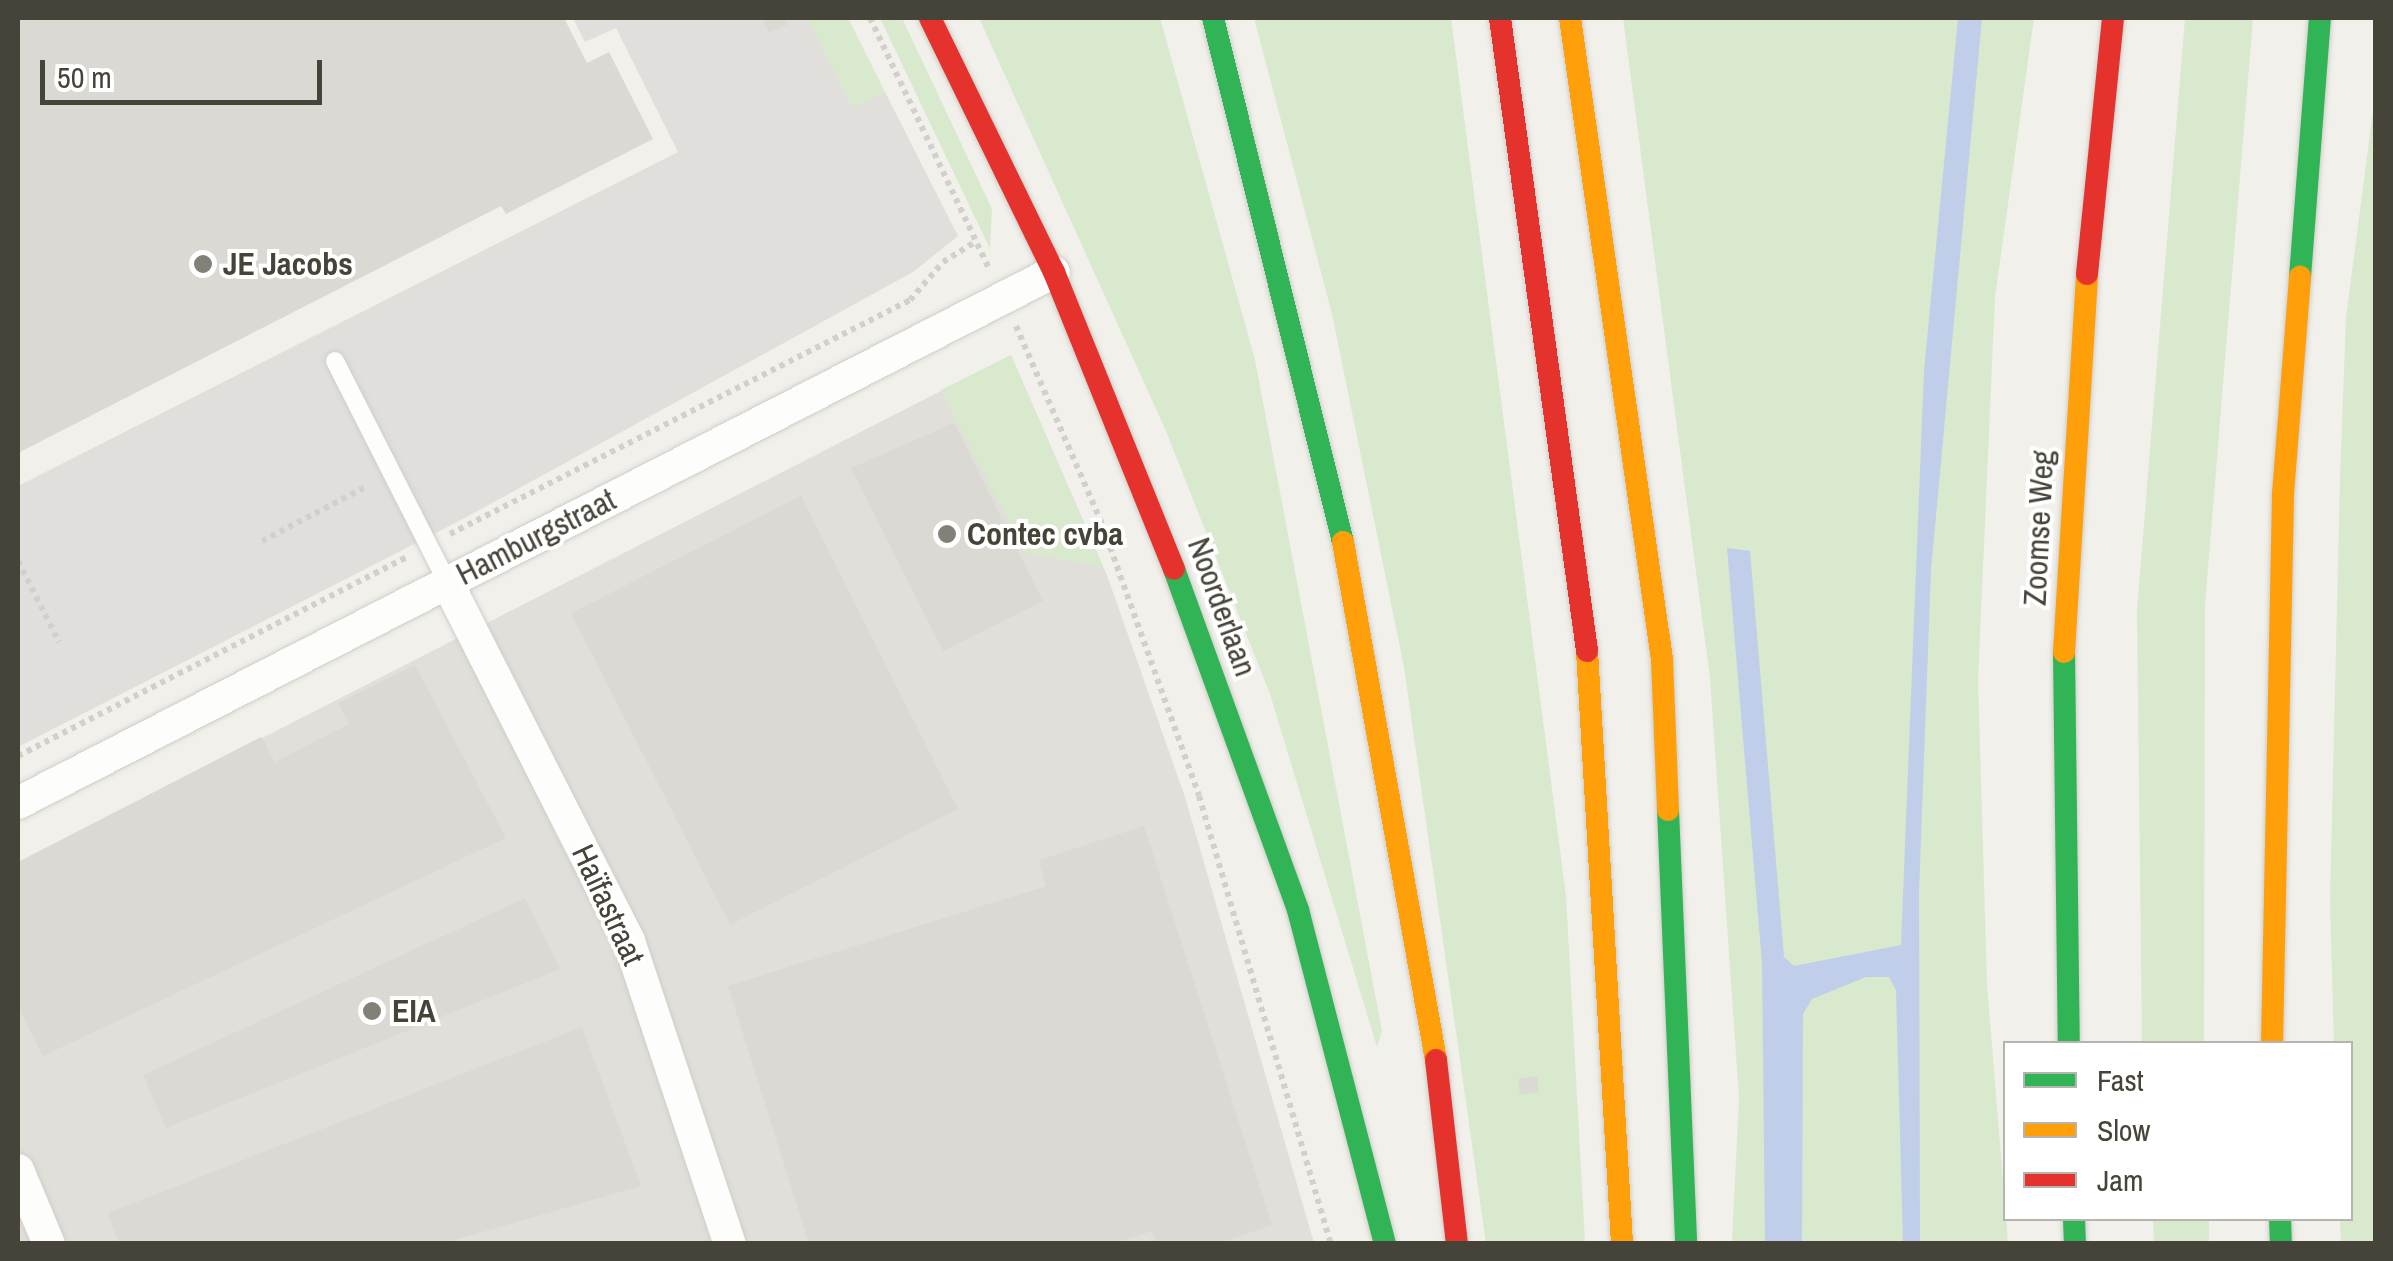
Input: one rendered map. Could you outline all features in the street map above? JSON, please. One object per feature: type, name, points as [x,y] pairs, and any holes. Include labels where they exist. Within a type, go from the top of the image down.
[{"type":"main road","name":"Noorderlaan","points":[[930,18],[1054,272],[1137,468],[1298,910],[1385,1244]]},
{"type":"main road","points":[[1213,18],[1348,564],[1431,1015],[1457,1244]]},
{"type":"main road","points":[[1500,18],[1590,670],[1622,1244]]},
{"type":"main road","points":[[1570,18],[1662,660],[1686,1244]]},
{"type":"main road","name":"Zoomse Weg","points":[[2069,1041],[2064,652],[2086,281],[2113,18]]},
{"type":"main road","points":[[2272,1041],[2283,494],[2320,18]]},
{"type":"street","name":"Hamburgstraat","points":[[18,803],[1054,272]]},
{"type":"street","name":"Haïfastraat","points":[[448,582],[629,941],[730,1244]]},
{"type":"street","points":[[18,1170],[48,1244]]},
{"type":"lane","points":[[335,361],[448,582]]},
{"type":"path","points":[[870,18],[1003,299],[1100,520],[1199,796],[1331,1244]]},
{"type":"path","points":[[18,756],[910,300],[943,262],[976,242]]},
{"type":"path","points":[[262,540],[392,473]]},
{"type":"path","points":[[18,561],[59,642]]},
{"type":"shaded area","points":[[573,18],[807,18],[853,108],[885,92],[958,236],[913,272],[463,519],[18,747],[18,486],[678,152],[616,28],[585,42]]},
{"type":"shaded area","points":[[1011,355],[1107,575],[1185,797],[1314,1243],[18,1244],[18,863]]},
{"type":"green space","points":[[767,18],[848,18],[885,92],[853,109],[836,74]]},
{"type":"green space","points":[[880,18],[902,18],[992,209],[990,249]]},
{"type":"green space","points":[[979,18],[1160,18],[1255,360],[1382,1031],[1377,1047],[1270,694],[1166,431]]},
{"type":"green space","points":[[1254,18],[1451,18],[1566,896],[1585,1243],[1486,1243],[1404,667],[1332,314]]},
{"type":"green space","points":[[1623,18],[2034,18],[1995,297],[1978,680],[1987,984],[2003,1221],[2006,1221],[2008,1243],[1732,1243],[1739,1098],[1710,678]]},
{"type":"green space","points":[[2185,18],[2253,18],[2205,605],[2204,1041],[2142,1041],[2137,610]]},
{"type":"green space","points":[[2375,95],[2376,1243],[2341,1244],[2340,1221],[2353,1221],[2353,1041],[2334,1041],[2330,902],[2346,318]]},
{"type":"green space","points":[[1011,355],[1103,567],[1025,553],[941,390]]},
{"type":"green space","points":[[2153,1221],[2209,1221],[2209,1243],[2154,1243]]},
{"type":"water","points":[[1958,18],[1982,18],[1931,570],[1919,893],[1920,1243],[1903,1243],[1896,990],[1889,977],[1866,977],[1812,999],[1803,1014],[1802,1243],[1765,1243],[1762,963],[1727,548],[1750,551],[1784,957],[1794,966],[1901,945],[1924,371]]},
{"type":"building","name":"JE Jacobs","points":[[18,18],[564,18],[587,63],[609,52],[653,139],[506,214],[501,206],[18,453]]},
{"type":"building","points":[[785,18],[788,24],[769,33],[763,19]]},
{"type":"building","name":"Contec cvba","points":[[954,423],[1043,601],[943,651],[851,468]]},
{"type":"building","points":[[801,496],[958,809],[730,925],[571,613]]},
{"type":"building","points":[[415,665],[506,838],[43,1056],[18,1006],[18,862],[261,737],[275,762],[349,724],[338,703]]},
{"type":"building","points":[[1144,826],[1272,1225],[1217,1244],[1156,1244],[1152,1231],[1113,1244],[809,1244],[728,986],[1046,886],[1039,860]]},
{"type":"building","name":"EIA","points":[[525,898],[560,969],[166,1128],[143,1075]]},
{"type":"building","points":[[582,1027],[641,1186],[441,1244],[119,1244],[108,1213]]},
{"type":"building","points":[[1537,1076],[1539,1092],[1520,1095],[1518,1079]]},
{"type":"traffic: fast","points":[[1213,18],[1343,542]]},
{"type":"traffic: fast","points":[[2300,277],[2320,18]]},
{"type":"traffic: fast","points":[[1174,569],[1298,910],[1385,1244]]},
{"type":"traffic: fast","points":[[2064,652],[2069,1041]]},
{"type":"traffic: fast","points":[[1668,810],[1686,1244]]},
{"type":"traffic: fast","points":[[2074,1221],[2075,1244]]},
{"type":"traffic: fast","points":[[2280,1221],[2281,1244]]},
{"type":"traffic: slow","points":[[1570,18],[1662,660],[1668,810]]},
{"type":"traffic: slow","points":[[2064,652],[2087,274]]},
{"type":"traffic: slow","points":[[2272,1041],[2283,494],[2300,277]]},
{"type":"traffic: slow","points":[[1343,542],[1436,1060]]},
{"type":"traffic: slow","points":[[1587,651],[1622,1244]]},
{"type":"traffic: jam","points":[[930,18],[1054,272],[1174,569]]},
{"type":"traffic: jam","points":[[1500,18],[1587,651]]},
{"type":"traffic: jam","points":[[2087,274],[2113,18]]},
{"type":"traffic: jam","points":[[1436,1060],[1457,1244]]},
{"type":"place","name":"JE Jacobs","points":[[203,264]]},
{"type":"place","name":"Contec cvba","points":[[947,534]]},
{"type":"place","name":"EIA","points":[[372,1011]]}]
